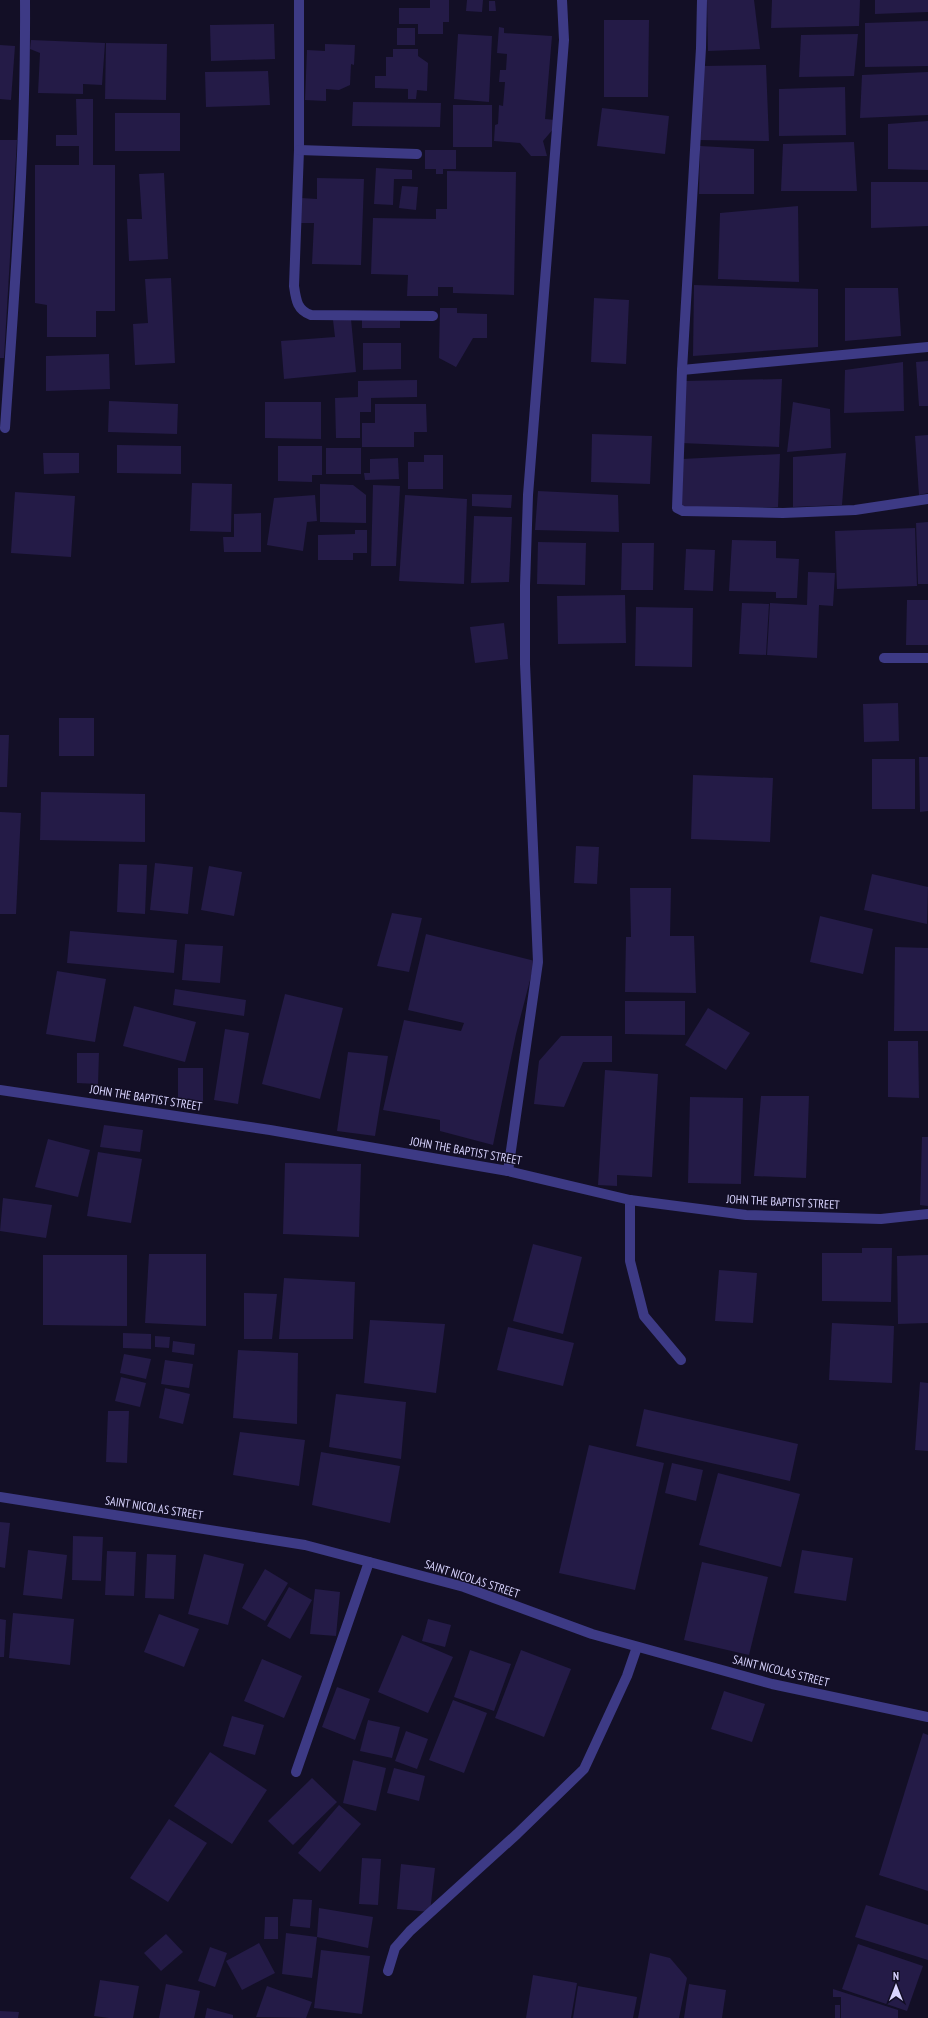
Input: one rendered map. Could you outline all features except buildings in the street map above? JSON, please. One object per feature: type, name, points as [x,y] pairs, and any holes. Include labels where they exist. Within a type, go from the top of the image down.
[{"type":"street","points":[[5,428],[22,172],[25,66],[24,0]]},
{"type":"street","points":[[299,0],[299,150],[294,286],[296,302],[302,312],[311,315],[433,316]]},
{"type":"street","points":[[508,1171],[538,962],[525,664],[525,586],[528,495],[564,40],[562,0]]},
{"type":"street","points":[[702,0],[701,56],[682,370],[677,508],[683,511],[783,513],[834,511],[856,510],[928,498]]},
{"type":"street","points":[[299,150],[417,154]]},
{"type":"street","points":[[682,370],[928,347]]},
{"type":"street","points":[[884,658],[928,658]]},
{"type":"street","name":"JOHN THE BAPTIST STREET","points":[[0,1090],[262,1129],[508,1171],[630,1200],[746,1215],[881,1219],[928,1214]]},
{"type":"street","points":[[630,1200],[630,1261],[644,1316],[681,1360]]},
{"type":"street","name":"SAINT NICOLAS STREET","points":[[0,1497],[305,1545],[464,1587],[592,1634],[637,1647],[772,1684],[928,1717]]},
{"type":"street","points":[[296,1772],[368,1562]]},
{"type":"street","points":[[388,1971],[395,1948],[410,1931],[517,1834],[584,1769],[627,1676],[637,1647]]}]
